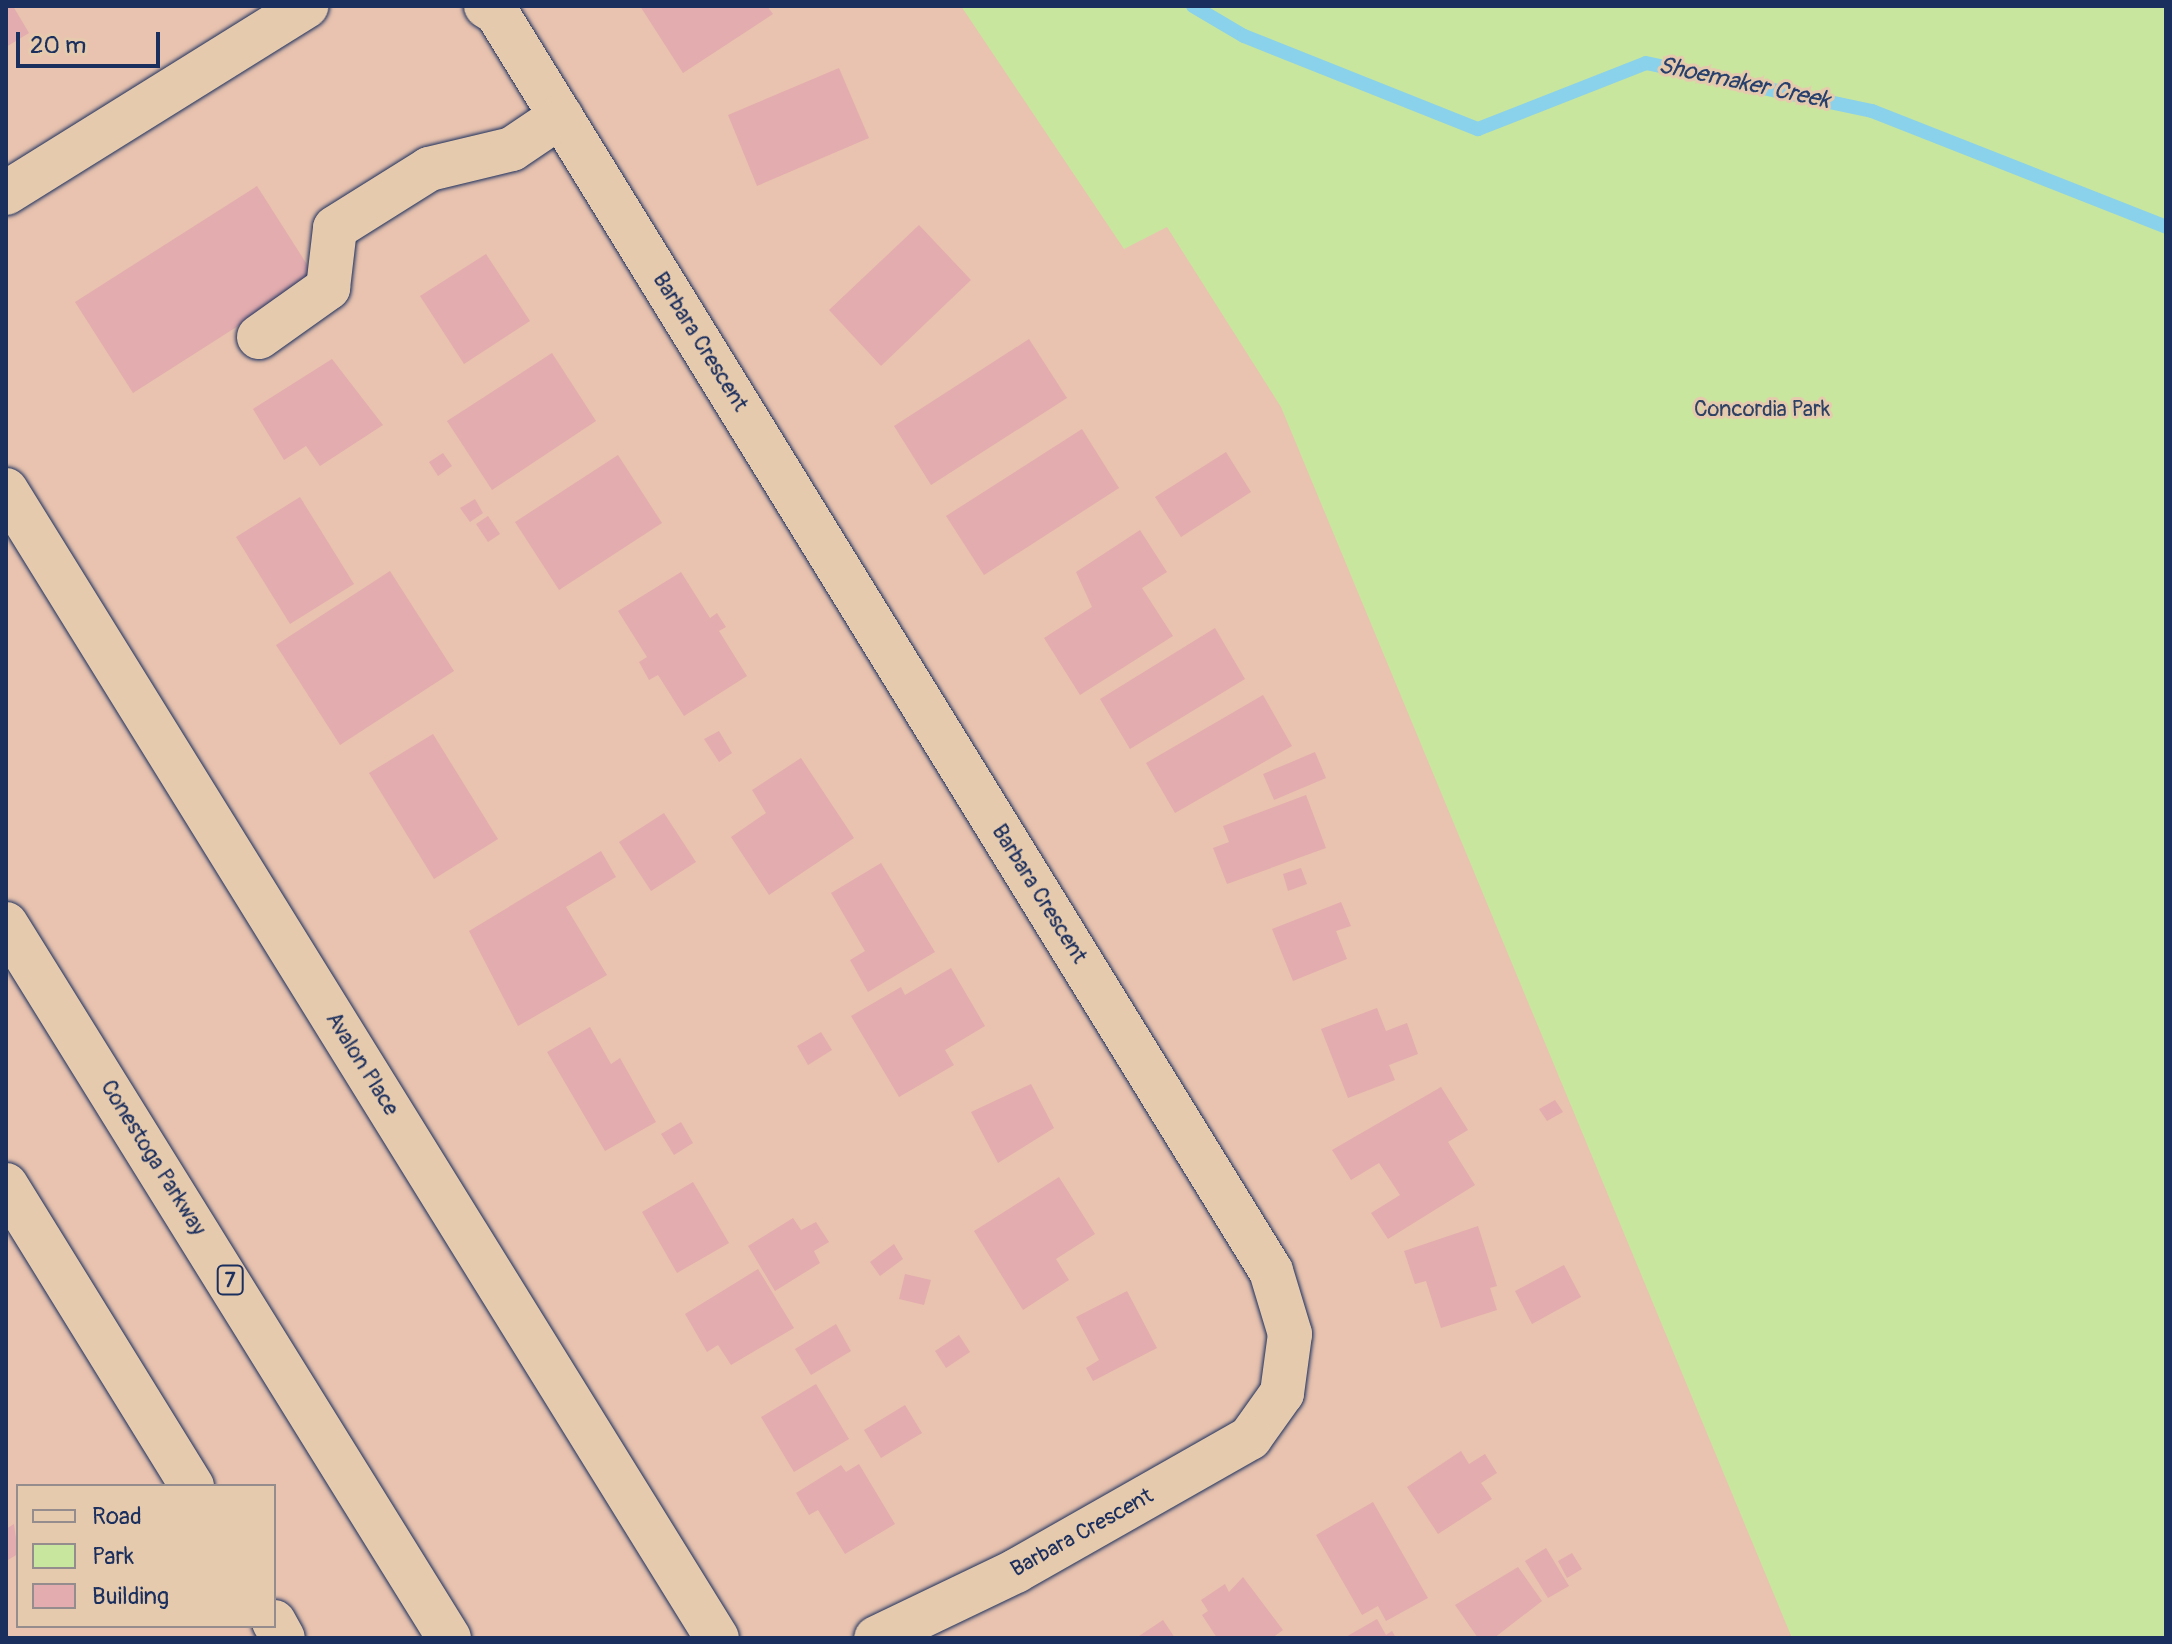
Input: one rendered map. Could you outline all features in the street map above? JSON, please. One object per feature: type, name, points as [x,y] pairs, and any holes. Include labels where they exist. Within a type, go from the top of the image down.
[{"type":"main road","points":[[6,193],[306,6]]},
{"type":"main road","name":"Barbara Crescent","points":[[486,6],[497,13],[561,116],[1271,1271],[1290,1334],[1282,1393],[1250,1438],[1016,1571],[876,1638]]},
{"type":"main road","points":[[259,337],[328,288],[335,228],[429,169],[512,149],[561,116]]},
{"type":"main road","name":"Avalon Place","points":[[6,490],[717,1638]]},
{"type":"main road","name":"Conestoga Parkway","points":[[6,924],[449,1638]]},
{"type":"main road","points":[[6,1185],[191,1484]]},
{"type":"green space","name":"Concordia Park","points":[[961,6],[2166,6],[2166,1638],[1792,1638],[1281,407],[1167,227],[1124,249]]},
{"type":"building","points":[[6,6],[13,6],[29,33],[6,47]]},
{"type":"building","points":[[640,6],[767,6],[773,14],[683,73]]},
{"type":"building","points":[[839,68],[869,138],[757,186],[728,115]]},
{"type":"building","points":[[257,186],[315,277],[133,393],[75,302]]},
{"type":"building","points":[[919,225],[971,280],[881,366],[829,310]]},
{"type":"building","points":[[486,254],[530,321],[464,364],[420,296]]},
{"type":"building","points":[[1029,339],[1067,398],[931,485],[894,426]]},
{"type":"building","points":[[552,353],[596,421],[492,490],[447,421]]},
{"type":"building","points":[[332,359],[383,425],[320,466],[306,446],[284,460],[253,409]]},
{"type":"building","points":[[1082,429],[1119,488],[984,575],[946,516]]},
{"type":"building","points":[[1226,452],[1251,492],[1181,537],[1155,497]]},
{"type":"building","points":[[443,453],[452,466],[438,476],[429,462]]},
{"type":"building","points":[[618,455],[662,523],[559,590],[515,522]]},
{"type":"building","points":[[300,497],[354,584],[290,624],[236,537]]},
{"type":"building","points":[[475,499],[483,513],[470,522],[460,508]]},
{"type":"building","points":[[488,516],[500,534],[488,542],[476,524]]},
{"type":"building","points":[[1140,530],[1167,572],[1142,588],[1173,636],[1080,695],[1044,638],[1092,607],[1076,572]]},
{"type":"building","points":[[390,571],[454,671],[340,745],[276,645]]},
{"type":"building","points":[[681,572],[710,618],[717,613],[726,627],[719,631],[747,676],[684,716],[658,675],[649,680],[639,662],[647,657],[618,611]]},
{"type":"building","points":[[1215,628],[1245,679],[1130,749],[1100,699]]},
{"type":"building","points":[[1263,695],[1292,746],[1175,813],[1146,763]]},
{"type":"building","points":[[719,731],[732,753],[719,762],[704,739]]},
{"type":"building","points":[[433,734],[498,839],[434,879],[369,773]]},
{"type":"building","points":[[1315,752],[1326,778],[1274,800],[1263,774]]},
{"type":"building","points":[[801,758],[854,838],[769,895],[731,837],[766,813],[752,790]]},
{"type":"building","points":[[1306,795],[1326,848],[1227,884],[1213,848],[1229,842],[1223,826]]},
{"type":"building","points":[[664,813],[696,862],[651,891],[619,842]]},
{"type":"building","points":[[601,851],[616,877],[566,907],[607,975],[518,1026],[469,931]]},
{"type":"building","points":[[881,863],[935,952],[868,992],[850,960],[865,951],[831,893]]},
{"type":"building","points":[[1301,868],[1307,884],[1288,891],[1283,874]]},
{"type":"building","points":[[1341,902],[1351,926],[1336,931],[1347,959],[1293,981],[1272,929]]},
{"type":"building","points":[[951,968],[985,1026],[945,1050],[954,1065],[899,1097],[851,1016],[901,987],[905,995]]},
{"type":"building","points":[[1377,1008],[1386,1031],[1407,1023],[1418,1054],[1389,1065],[1395,1080],[1348,1098],[1321,1029]]},
{"type":"building","points":[[590,1027],[611,1064],[620,1058],[656,1122],[605,1151],[547,1052]]},
{"type":"building","points":[[821,1032],[832,1050],[808,1065],[797,1046]]},
{"type":"building","points":[[1031,1084],[1054,1128],[998,1163],[971,1112]]},
{"type":"building","points":[[1441,1087],[1468,1130],[1448,1142],[1475,1185],[1388,1239],[1371,1213],[1400,1195],[1379,1163],[1351,1180],[1332,1150]]},
{"type":"building","points":[[1555,1100],[1563,1112],[1547,1121],[1539,1109]]},
{"type":"building","points":[[681,1122],[693,1143],[674,1155],[661,1134]]},
{"type":"building","points":[[1059,1177],[1095,1234],[1056,1259],[1069,1280],[1023,1310],[974,1231]]},
{"type":"building","points":[[693,1182],[729,1243],[677,1273],[642,1212]]},
{"type":"building","points":[[793,1218],[801,1230],[816,1222],[829,1242],[814,1251],[820,1263],[775,1291],[748,1246]]},
{"type":"building","points":[[1478,1226],[1497,1286],[1490,1288],[1497,1310],[1441,1328],[1426,1281],[1415,1284],[1404,1251]]},
{"type":"building","points":[[894,1244],[903,1259],[880,1276],[870,1262]]},
{"type":"building","points":[[1564,1265],[1581,1297],[1532,1324],[1515,1291]]},
{"type":"building","points":[[758,1269],[794,1328],[731,1365],[718,1345],[707,1352],[685,1314]]},
{"type":"building","points":[[905,1274],[931,1280],[924,1305],[899,1299]]},
{"type":"building","points":[[1127,1291],[1157,1348],[1093,1381],[1086,1368],[1099,1360],[1076,1317]]},
{"type":"building","points":[[836,1324],[851,1351],[811,1375],[795,1349]]},
{"type":"building","points":[[959,1335],[970,1352],[946,1368],[935,1351]]},
{"type":"building","points":[[816,1384],[849,1439],[794,1472],[761,1417]]},
{"type":"building","points":[[905,1405],[922,1433],[881,1458],[864,1430]]},
{"type":"building","points":[[1461,1451],[1469,1464],[1485,1454],[1497,1473],[1481,1483],[1492,1499],[1438,1534],[1407,1487]]},
{"type":"building","points":[[859,1464],[895,1524],[845,1554],[818,1510],[809,1515],[796,1493],[841,1465],[846,1472]]},
{"type":"building","points":[[1373,1502],[1428,1598],[1386,1621],[1378,1606],[1362,1615],[1316,1535]]},
{"type":"building","points":[[14,1524],[16,1555],[6,1561],[6,1529]]},
{"type":"building","points":[[1546,1548],[1569,1586],[1548,1598],[1525,1561]]},
{"type":"building","points":[[1572,1553],[1582,1569],[1567,1578],[1558,1561]]},
{"type":"building","points":[[1518,1567],[1542,1601],[1494,1638],[1478,1638],[1455,1605]]},
{"type":"building","points":[[1243,1577],[1283,1630],[1272,1638],[1217,1638],[1202,1615],[1208,1611],[1201,1600],[1225,1584],[1229,1592]]},
{"type":"building","points":[[1377,1619],[1386,1635],[1392,1631],[1396,1638],[1344,1638]]},
{"type":"building","points":[[1163,1620],[1175,1638],[1136,1638]]},
{"type":"waterway","name":"Shoemaker Creek","points":[[1193,6],[1244,36],[1478,129],[1646,63],[1872,111],[2166,227]]}]
